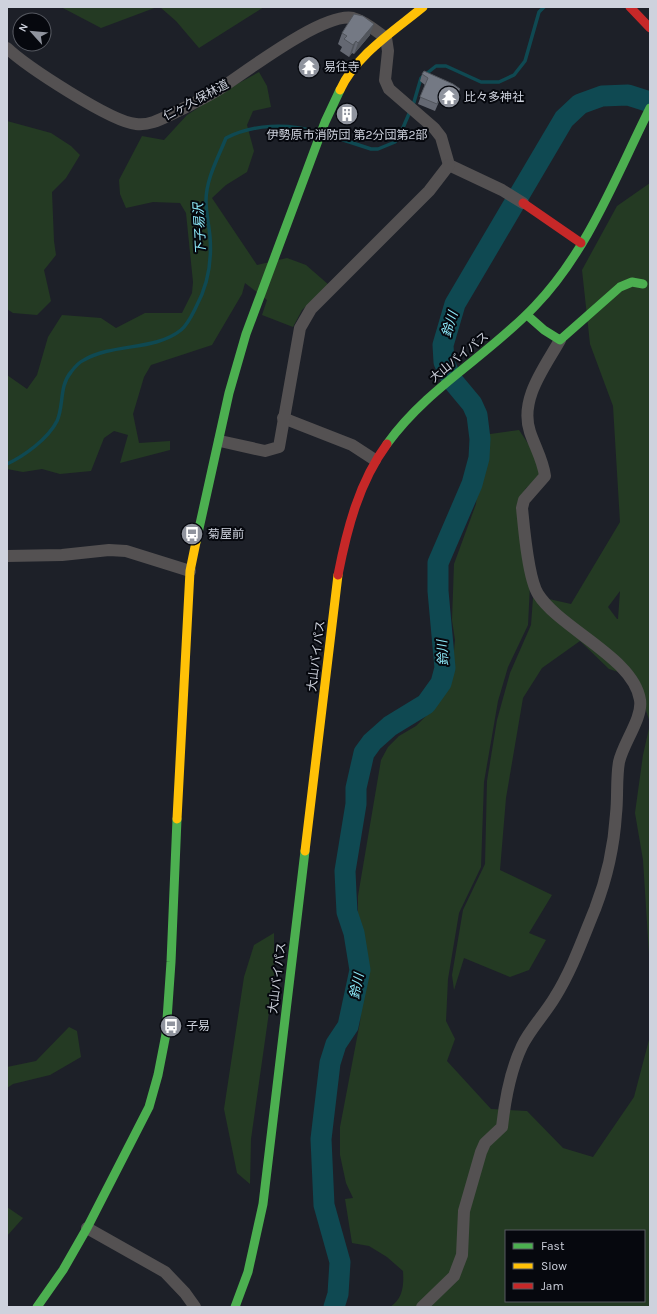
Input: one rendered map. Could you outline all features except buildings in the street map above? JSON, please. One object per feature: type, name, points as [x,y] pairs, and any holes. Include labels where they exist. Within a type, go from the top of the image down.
[{"type":"street","points":[[37,1307],[63,1270],[136,1135],[149,1107],[158,1075],[166,1034],[172,962],[176,809],[190,571],[220,441],[229,392],[246,334],[325,122],[344,81],[360,61],[422,7]]},
{"type":"street","points":[[630,7],[650,28]]},
{"type":"street","name":"仁ヶ久保林道","points":[[7,48],[65,89],[120,121],[137,125],[156,122],[217,90],[326,22],[339,18],[352,18],[366,24],[386,38]]},
{"type":"street","points":[[386,38],[388,51],[385,80],[389,89],[418,112],[441,137],[449,165],[502,190],[581,243]]},
{"type":"street","name":"大山バイパス","points":[[235,1307],[248,1272],[263,1204],[339,568],[358,495],[375,460],[411,413],[437,389],[527,315],[563,272],[592,224],[650,108]]},
{"type":"street","points":[[220,441],[264,451],[279,446],[300,328],[311,309],[429,191],[449,165]]},
{"type":"street","points":[[422,1307],[454,1276],[462,1255],[464,1211],[477,1165],[485,1143],[502,1127],[505,1098],[515,1063],[522,1046],[556,997],[595,908],[612,851],[619,763],[640,707],[638,691],[625,672],[600,649],[547,606],[537,592],[531,574],[522,508],[524,500],[545,476],[543,463],[530,430],[528,406],[536,382],[560,340],[620,287],[632,282],[646,286]]},
{"type":"street","points":[[527,315],[554,338],[560,340]]},
{"type":"street","points":[[283,418],[352,445],[375,460]]},
{"type":"street","points":[[7,556],[62,555],[109,550],[126,551],[190,571]]},
{"type":"street","points":[[87,1228],[165,1272],[185,1293],[195,1307]]},
{"type":"green space","points":[[61,7],[157,7],[101,28]]},
{"type":"green space","points":[[160,7],[264,7],[199,48],[176,21]]},
{"type":"green space","points":[[259,72],[267,86],[271,107],[253,111],[247,125],[254,151],[247,172],[226,185],[212,198],[257,265],[287,258],[306,265],[329,285],[302,310],[293,327],[262,315],[267,300],[245,283],[242,294],[212,345],[151,365],[144,377],[133,414],[139,443],[170,441],[170,450],[120,463],[128,435],[114,431],[104,438],[91,471],[60,474],[42,469],[23,472],[7,469],[7,375],[27,389],[37,375],[48,337],[62,315],[101,318],[116,328],[145,313],[182,313],[192,293],[193,282],[186,213],[180,203],[153,202],[126,208],[120,194],[119,180],[142,136],[164,140],[187,115],[226,90]]},
{"type":"green space","points":[[7,121],[51,133],[71,146],[80,155],[66,178],[52,192],[56,255],[44,270],[51,301],[37,315],[13,313],[7,309]]},
{"type":"green space","points":[[650,183],[650,722],[634,677],[609,669],[580,641],[542,668],[523,698],[506,798],[500,870],[552,895],[529,933],[546,940],[529,970],[510,977],[464,958],[454,990],[452,975],[463,910],[485,864],[487,781],[497,720],[510,673],[531,625],[533,598],[549,599],[571,604],[620,522],[613,406],[590,344],[582,270],[617,206]],"holes":[[[620,591],[618,619],[608,607]]]},
{"type":"green space","points":[[519,430],[531,448],[539,467],[538,481],[526,488],[520,499],[530,585],[528,625],[508,667],[498,701],[484,782],[481,867],[459,913],[448,979],[446,1021],[455,1039],[447,1061],[491,1109],[527,1111],[563,1148],[593,1157],[634,1097],[649,1040],[649,954],[643,860],[635,813],[643,755],[650,724],[650,1307],[390,1307],[398,1300],[402,1291],[403,1271],[387,1257],[369,1246],[352,1243],[345,1199],[353,1198],[346,1183],[340,1155],[340,1127],[360,1022],[366,965],[358,929],[358,896],[381,760],[388,747],[399,736],[416,726],[431,711],[442,695],[449,678],[453,662],[455,640],[452,620],[454,564],[476,504],[483,435]]},
{"type":"green space","points":[[274,933],[274,977],[251,1139],[250,1184],[237,1173],[224,1109],[244,977],[254,945]]},
{"type":"green space","points":[[69,1027],[77,1031],[81,1057],[50,1075],[13,1084],[7,1088],[7,1067],[36,1061]]},
{"type":"green space","points":[[7,1207],[23,1218],[7,1236]]},
{"type":"waterway","name":"下子易沢","points":[[325,134],[371,149],[378,149],[395,142],[399,137],[414,102],[421,78],[436,66],[446,66],[481,82],[499,82],[514,75],[525,61],[539,12],[544,7]]},
{"type":"waterway","name":"鈴川","points":[[334,1307],[338,1294],[340,1262],[324,1205],[321,1139],[330,1063],[336,1044],[348,1026],[360,970],[354,933],[347,912],[345,871],[356,804],[356,788],[364,753],[372,742],[390,726],[426,704],[441,683],[445,668],[438,591],[438,563],[472,484],[479,458],[480,439],[477,415],[472,404],[452,380],[444,362],[443,345],[455,304],[564,119],[580,104],[602,96],[628,95],[650,102]]},
{"type":"waterway","name":"下子易沢","points":[[7,464],[35,446],[53,428],[59,415],[63,390],[67,378],[80,362],[108,351],[147,344],[171,337],[181,330],[188,322],[204,290],[210,264],[210,232],[206,206],[208,185],[226,138],[248,130],[271,126],[294,127],[317,132]]},
{"type":"traffic: fast","points":[[196,542],[229,393],[246,334],[325,122],[340,90]]},
{"type":"traffic: fast","points":[[387,444],[420,406],[517,324],[554,284],[571,261],[600,212],[650,108]]},
{"type":"traffic: fast","points":[[527,315],[544,330],[560,340],[620,287],[632,282],[643,284]]},
{"type":"traffic: fast","points":[[37,1307],[63,1270],[87,1228],[149,1107],[158,1075],[166,1034],[171,962],[177,819]]},
{"type":"traffic: fast","points":[[235,1307],[248,1272],[263,1204],[305,851]]},
{"type":"traffic: slow","points":[[340,90],[347,77],[366,55],[377,44],[423,7]]},
{"type":"traffic: slow","points":[[177,819],[190,571],[196,542]]},
{"type":"traffic: slow","points":[[305,851],[338,575]]},
{"type":"traffic: jam","points":[[630,7],[650,28]]},
{"type":"traffic: jam","points":[[523,203],[581,243]]},
{"type":"traffic: jam","points":[[338,575],[355,506],[369,474],[387,444]]},
{"type":"place","name":"易往寺","points":[[309,67]]},
{"type":"place","name":"比々多神社","points":[[449,97]]},
{"type":"place","name":"伊勢原市消防団 第2分団第2部","points":[[347,114]]},
{"type":"place","name":"菊屋前","points":[[192,534]]},
{"type":"place","name":"子易","points":[[171,1026]]}]
